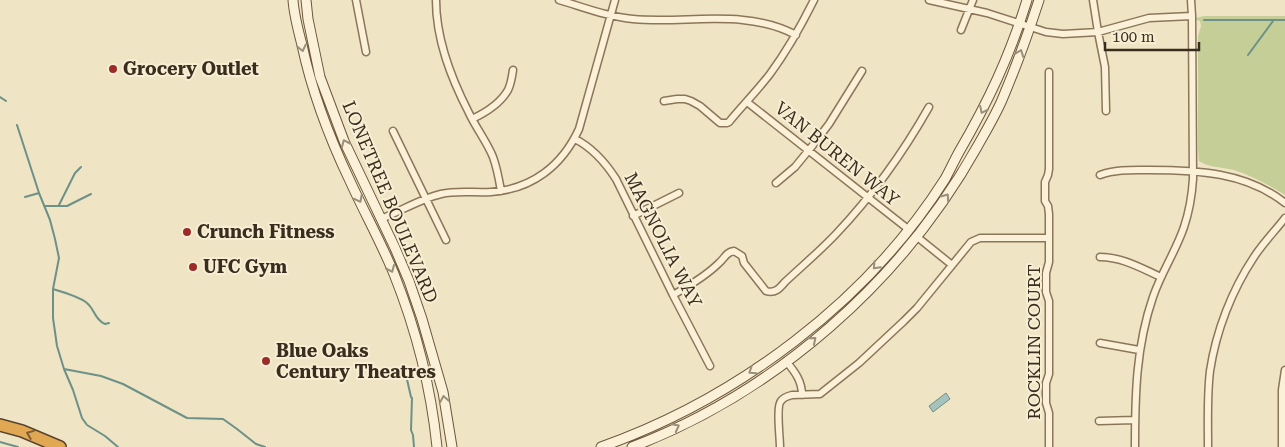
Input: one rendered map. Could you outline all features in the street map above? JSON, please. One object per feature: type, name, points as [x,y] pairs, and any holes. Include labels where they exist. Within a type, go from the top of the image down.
[{"type":"highway","points":[[0,425],[22,431],[60,447]]},
{"type":"main road","name":"LONETREE BOULEVARD","points":[[293,0],[306,67],[320,111],[338,156],[393,272],[416,337],[436,435],[435,447]]},
{"type":"main road","name":"LONETREE BOULEVARD","points":[[306,0],[320,77],[344,141],[409,281],[422,319],[443,392],[452,447]]},
{"type":"main road","points":[[601,447],[682,413],[722,391],[762,365],[802,335],[845,298],[886,255],[908,230],[945,178],[976,124],[1003,67],[1027,0]]},
{"type":"main road","points":[[632,447],[708,412],[786,361],[829,327],[895,262],[954,184],[987,129],[1002,100],[1030,27],[1038,0]]},
{"type":"main road","points":[[371,224],[381,219]]},
{"type":"main road","points":[[908,230],[916,236]]},
{"type":"street","points":[[356,0],[366,52]]},
{"type":"street","points":[[436,0],[438,28],[445,57],[472,119],[492,154],[501,191]]},
{"type":"street","points":[[559,0],[612,15],[638,19],[747,20],[766,23],[796,35]]},
{"type":"street","points":[[381,219],[426,198],[451,192],[501,191],[514,188],[545,173],[560,159],[575,139],[583,117],[615,0]]},
{"type":"street","points":[[664,101],[685,99],[705,110],[717,121],[723,124],[730,122],[774,68],[796,35],[814,0]]},
{"type":"street","points":[[930,0],[969,9],[1046,32],[1063,34],[1098,32],[1149,18],[1192,16]]},
{"type":"street","points":[[961,30],[973,0]]},
{"type":"street","points":[[1093,0],[1105,67],[1106,111]]},
{"type":"street","points":[[1135,447],[1136,378],[1139,350],[1148,311],[1161,277],[1184,228],[1191,200],[1193,171],[1191,0]]},
{"type":"street","points":[[472,119],[492,108],[502,99],[508,89],[514,70]]},
{"type":"street","points":[[776,183],[795,167],[829,124],[862,71]]},
{"type":"street","name":"ROCKLIN COURT","points":[[1049,72],[1049,169],[1045,182],[1045,201],[1049,214],[1049,262],[1046,273],[1046,292],[1049,300],[1049,374],[1046,383],[1046,403],[1049,413],[1049,447]]},
{"type":"street","name":"VAN BUREN WAY","points":[[747,102],[908,230]]},
{"type":"street","points":[[673,295],[699,279],[728,253],[734,251],[742,256],[744,263],[763,288],[770,292],[780,289],[836,233],[867,198],[899,157],[929,107]]},
{"type":"street","points":[[393,131],[446,240]]},
{"type":"street","name":"MAGNOLIA WAY","points":[[575,139],[590,148],[605,163],[616,179],[710,366]]},
{"type":"street","points":[[1100,175],[1122,171],[1193,171],[1218,174],[1232,177],[1265,190],[1285,204]]},
{"type":"street","points":[[634,216],[680,193]]},
{"type":"street","points":[[1208,447],[1210,377],[1214,349],[1220,329],[1230,301],[1254,256],[1285,218]]},
{"type":"street","points":[[916,236],[952,265]]},
{"type":"street","points":[[780,447],[778,404],[780,401],[788,396],[820,394],[859,364],[922,302],[971,242],[980,238],[1049,238]]},
{"type":"street","points":[[1100,257],[1126,262],[1161,277]]},
{"type":"street","points":[[1100,343],[1139,350]]},
{"type":"street","points":[[786,361],[800,381],[802,395]]},
{"type":"street","points":[[1282,447],[1282,390],[1285,370]]},
{"type":"street","points":[[1099,421],[1135,420]]},
{"type":"green space","points":[[1204,16],[1285,16],[1285,195],[1241,172],[1211,166],[1199,161],[1198,36],[1201,26],[1200,21],[1193,19]]},
{"type":"water","points":[[946,393],[950,399],[933,412],[929,406]]},
{"type":"waterway","points":[[1204,20],[1285,20]]},
{"type":"waterway","points":[[1248,55],[1273,21]]},
{"type":"waterway","points":[[0,97],[6,101]]},
{"type":"waterway","points":[[17,125],[39,193],[50,220],[59,258],[53,289],[53,318],[57,346],[64,369],[82,418],[87,425],[118,447]]},
{"type":"waterway","points":[[59,205],[75,173],[81,167]]},
{"type":"waterway","points":[[25,197],[39,193]]},
{"type":"waterway","points":[[44,206],[67,206],[91,194]]},
{"type":"waterway","points":[[53,289],[84,301],[90,306],[99,320],[105,324],[109,323]]},
{"type":"waterway","points":[[64,369],[101,376],[123,384],[187,418],[223,419],[256,444],[265,447]]},
{"type":"waterway","points":[[406,375],[412,398],[411,430],[414,447]]},
{"type":"waterway","points":[[0,442],[18,447]]},
{"type":"place","name":"Grocery Outlet","points":[[113,69]]},
{"type":"place","name":"Crunch Fitness","points":[[187,232]]},
{"type":"place","name":"UFC Gym","points":[[193,267]]},
{"type":"place","name":"Blue Oaks Century Theatres","points":[[266,361]]}]
